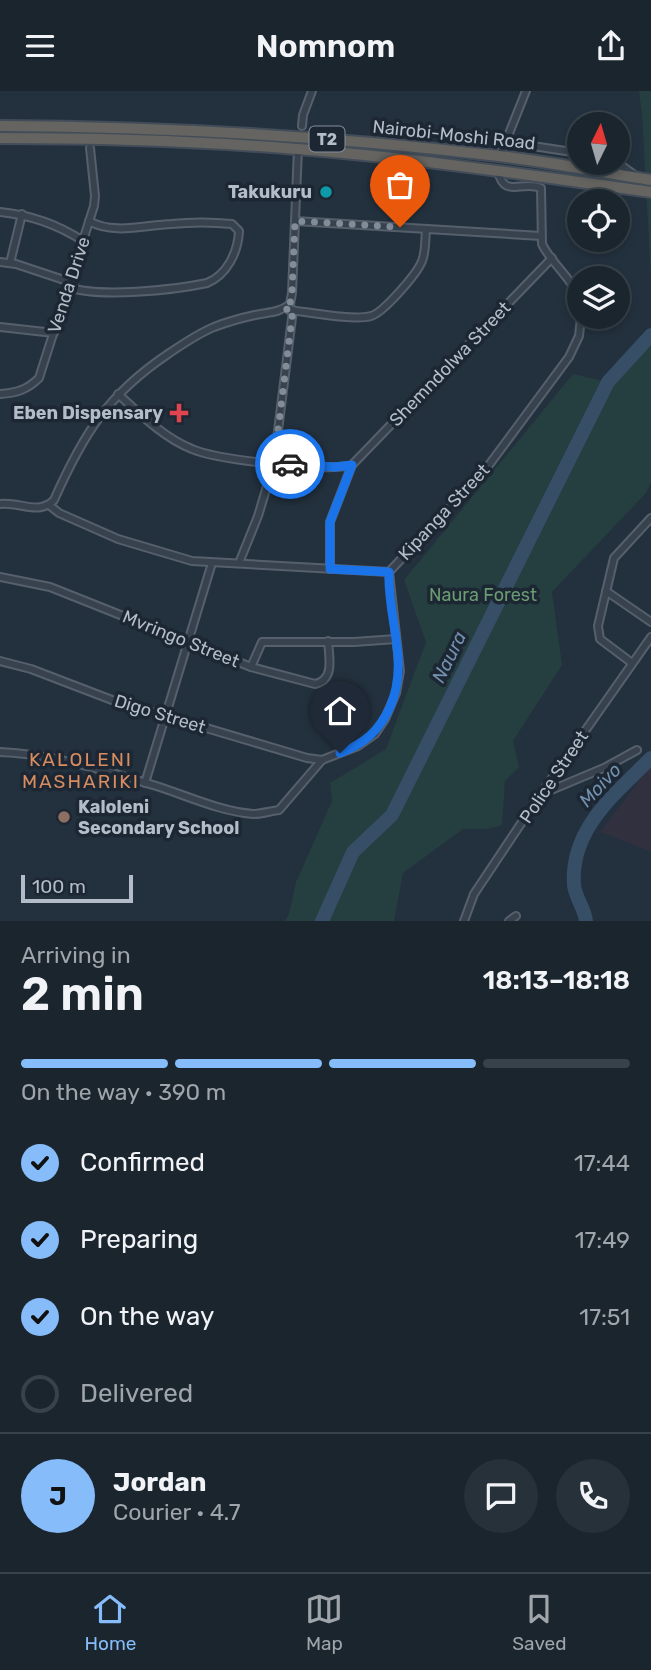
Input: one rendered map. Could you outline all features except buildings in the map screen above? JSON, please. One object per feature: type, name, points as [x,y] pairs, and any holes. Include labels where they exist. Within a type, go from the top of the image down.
[{"type":"highway","name":"Nairobi-Moshi Road","points":[[0,126],[90,126],[302,137],[500,156],[651,180]]},
{"type":"highway","name":"Nairobi-Moshi Road","points":[[0,138],[90,138],[298,149],[498,171],[651,192]]},
{"type":"street","points":[[302,126],[312,91]]},
{"type":"street","points":[[500,156],[526,91]]},
{"type":"street","points":[[506,142],[567,151]]},
{"type":"street","name":"Venda Drive","points":[[0,394],[16,393],[30,386],[39,377],[95,196],[90,148]]},
{"type":"street","points":[[0,504],[36,508],[49,505],[54,500],[76,452],[99,417],[118,394],[149,367],[197,335],[240,319],[276,313],[290,304],[298,149]]},
{"type":"street","points":[[630,170],[637,177]]},
{"type":"street","points":[[498,171],[500,182],[505,186],[516,188],[531,185],[541,188],[541,236],[546,251],[567,277]]},
{"type":"street","points":[[0,212],[22,214],[64,229],[83,241]]},
{"type":"street","points":[[10,263],[22,214]]},
{"type":"street","points":[[0,262],[10,263],[85,292],[103,293],[207,283],[214,280],[229,263],[239,236],[235,226],[225,223],[171,223],[116,228],[96,225],[89,221]]},
{"type":"street","points":[[295,221],[541,236]]},
{"type":"street","points":[[284,309],[358,317],[373,316],[381,311],[422,262],[426,229]]},
{"type":"street","name":"Shemndolwa Street","points":[[349,465],[552,258]]},
{"type":"street","points":[[239,563],[258,516],[274,463],[293,310]]},
{"type":"street","points":[[0,327],[54,333]]},
{"type":"street","name":"Kipanga Street","points":[[322,759],[358,746],[374,734],[385,719],[396,693],[400,671],[389,572],[486,469],[569,357],[580,329]]},
{"type":"street","points":[[118,394],[167,434],[190,448],[209,454],[274,463],[349,465],[330,522],[330,569]]},
{"type":"street","points":[[49,505],[59,513],[118,539],[180,558],[212,563],[389,572]]},
{"type":"street","points":[[632,663],[598,636],[598,626],[614,558],[651,517]]},
{"type":"street","points":[[145,783],[212,563]]},
{"type":"street","name":"Mvringo Street","points":[[0,577],[50,587],[251,667],[315,684],[326,679],[329,668],[328,641]]},
{"type":"street","points":[[606,591],[651,622]]},
{"type":"street","name":"Police Street","points":[[464,921],[474,894],[651,637]]},
{"type":"street","points":[[251,667],[262,642],[396,639]]},
{"type":"street","name":"Digo Street","points":[[0,661],[166,716],[307,758],[322,759]]},
{"type":"street","points":[[540,795],[606,767],[637,750]]},
{"type":"street","points":[[0,752],[32,753],[145,783],[224,809],[255,814],[279,810],[322,759]]},
{"type":"street","points":[[509,921],[516,916]]},
{"type":"shaded area","points":[[651,765],[651,852],[600,832]]},
{"type":"green space","points":[[639,91],[651,91],[651,278],[642,114]]},
{"type":"green space","name":"Naura Forest","points":[[651,335],[651,482],[646,493],[552,592],[562,665],[513,741],[519,767],[505,781],[502,825],[487,829],[463,829],[403,873],[394,921],[285,921],[296,882],[332,801],[330,783],[386,749],[426,642],[404,580],[573,374],[608,382]]},
{"type":"waterway","name":"Naura","points":[[322,921],[353,852],[392,815],[608,382],[651,335]]},
{"type":"waterway","name":"Moivo","points":[[586,921],[574,885],[579,847],[587,830],[610,799],[651,758]]},
{"type":"way so far","points":[[290,464],[274,463],[293,310],[284,309],[290,304],[292,293],[295,221],[400,227]]},
{"type":"place","name":"Takukuru","points":[[326,192]]},
{"type":"place","name":"Eben Dispensary","points":[[179,413]]},
{"type":"place","name":"Kaloleni Secondary School","points":[[64,817]]},
{"type":"district","name":"KALOLENI MASHARIKI","points":[[81,770]]},
{"type":"route","points":[[290,464],[335,467],[352,465],[330,522],[330,569],[389,572],[400,671],[396,693],[385,719],[374,734],[358,746],[340,753]]}]
